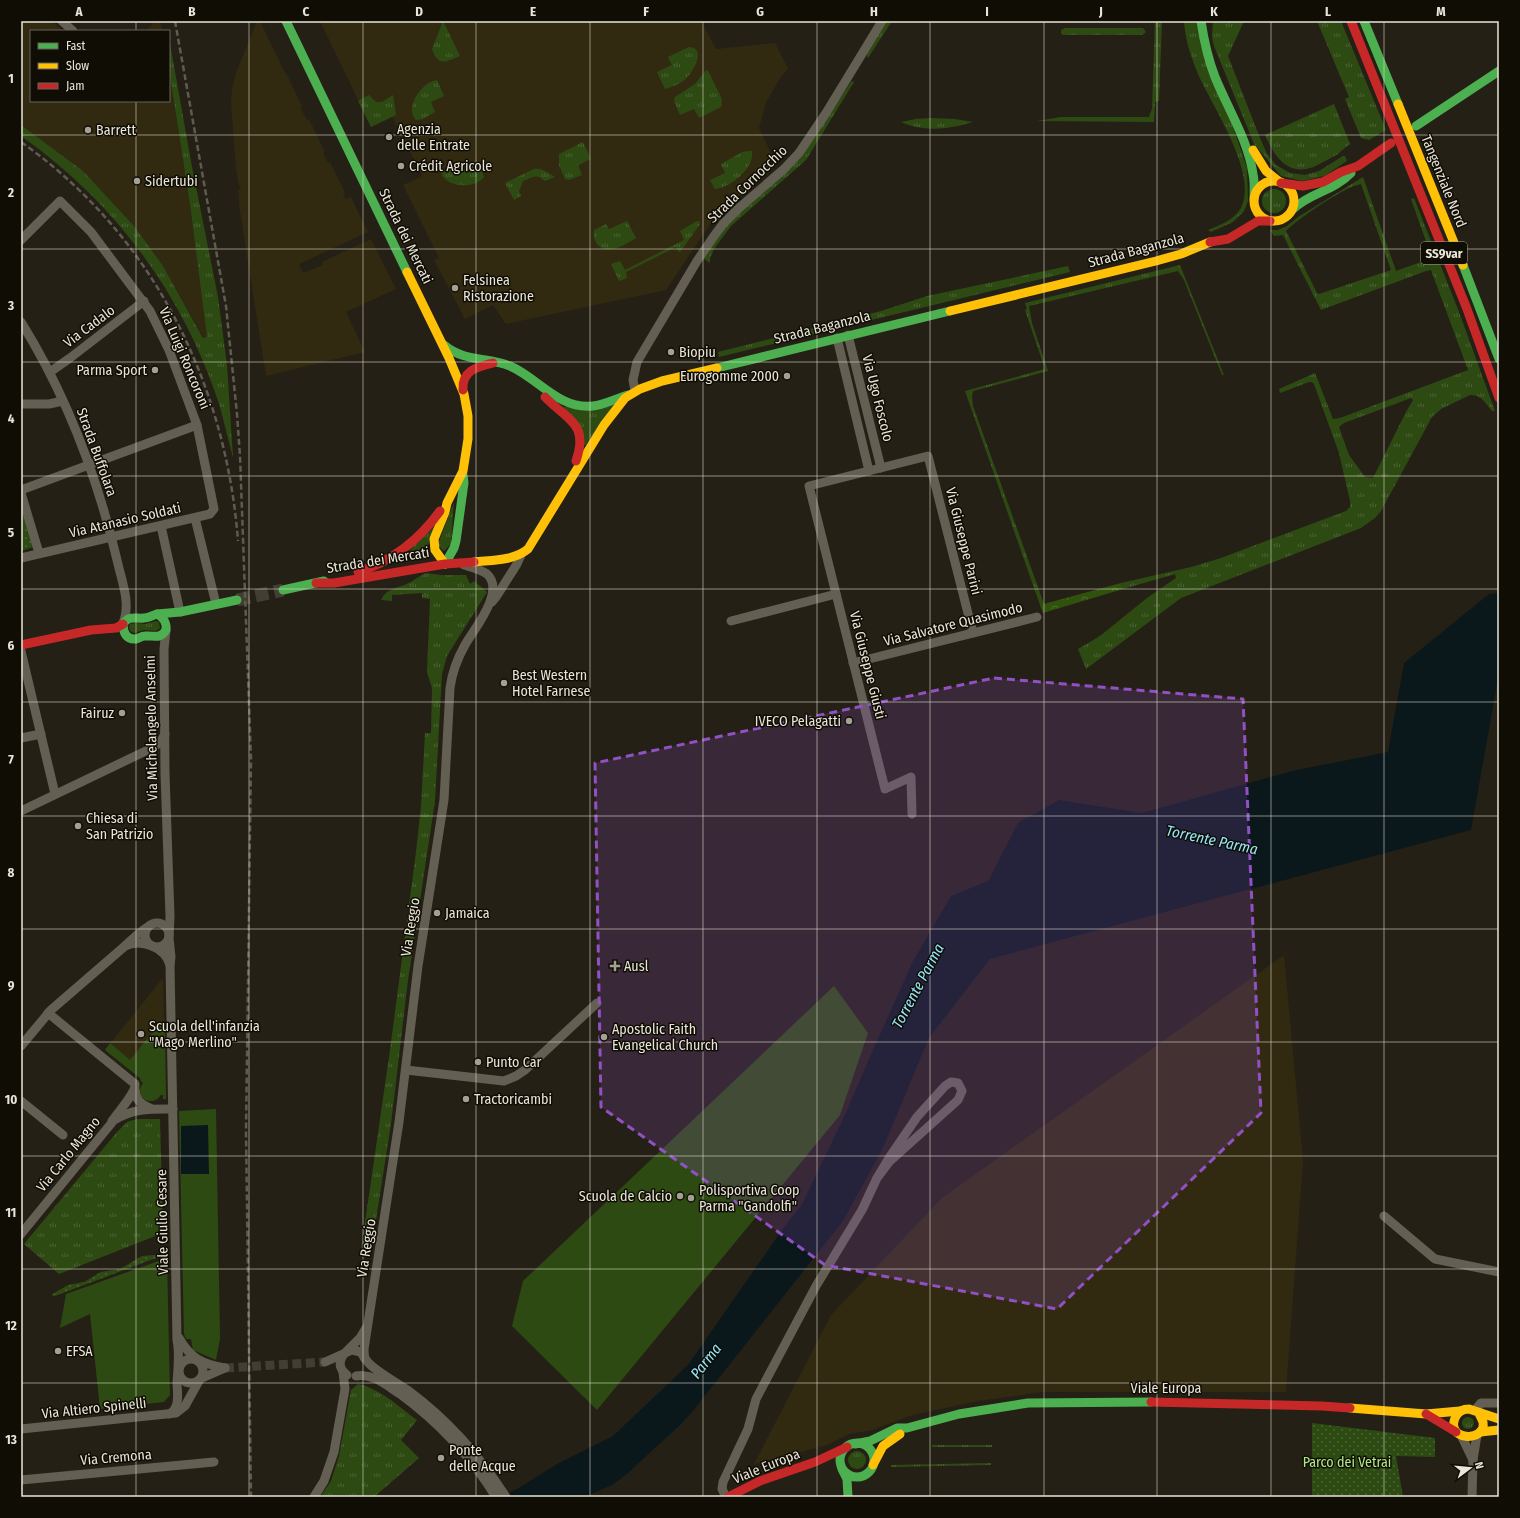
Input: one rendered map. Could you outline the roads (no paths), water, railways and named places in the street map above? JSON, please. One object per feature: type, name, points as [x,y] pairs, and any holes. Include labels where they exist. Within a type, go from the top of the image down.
[{"type":"main road","name":"Strada dei Mercati","points":[[286,21],[441,340],[463,390],[468,430],[467,451],[463,471],[448,502],[434,542],[436,552],[445,564]]},
{"type":"main road","points":[[1201,21],[1202,36],[1208,56],[1241,135],[1251,164],[1254,180],[1254,199],[1257,212],[1264,219],[1270,221]]},
{"type":"main road","points":[[1210,21],[1209,36],[1212,52],[1247,137],[1262,167],[1269,175],[1287,186],[1293,194],[1294,200],[1292,210]]},
{"type":"main road","points":[[1345,21],[1362,64],[1377,85]]},
{"type":"main road","name":"SS9var","points":[[1351,21],[1467,309],[1499,398]]},
{"type":"main road","name":"SS9var","points":[[1364,21],[1394,94]]},
{"type":"main road","points":[[1370,21],[1389,68],[1394,94]]},
{"type":"main road","points":[[1416,126],[1499,72]]},
{"type":"main road","name":"Tangenziale Nord","points":[[1394,94],[1499,359]]},
{"type":"main road","name":"Strada Baganzola","points":[[521,555],[528,549],[604,425],[632,393],[662,380],[1181,254],[1211,242],[1234,228],[1246,217],[1252,207],[1258,190],[1266,183],[1272,181],[1298,186],[1315,184],[1358,166],[1391,143]]},
{"type":"main road","name":"Strada Baganzola","points":[[1211,242],[1232,238],[1258,221],[1277,221],[1283,219],[1306,199],[1328,191],[1346,179],[1358,166]]},
{"type":"main road","points":[[441,340],[447,348],[454,353],[465,357],[497,363],[516,370],[557,398],[569,403],[581,406],[600,404],[632,393]]},
{"type":"main road","points":[[463,390],[462,381],[468,372],[478,367],[497,363]]},
{"type":"main road","points":[[535,384],[549,402],[574,422],[581,434],[580,450],[571,470],[566,487]]},
{"type":"main road","name":"Strada dei Mercati","points":[[445,564],[454,548],[456,541],[464,483],[463,471]]},
{"type":"main road","name":"Strada dei Mercati","points":[[283,590],[316,583],[367,569],[395,555],[424,530],[448,502]]},
{"type":"main road","points":[[445,564],[506,559],[521,555]]},
{"type":"main road","name":"Strada dei Mercati","points":[[316,583],[334,583],[445,564]]},
{"type":"main road","points":[[21,645],[91,630],[116,628],[130,617],[145,618],[156,614],[180,612],[237,600]]},
{"type":"main road","points":[[123,624],[123,630],[128,638],[134,639],[144,636],[160,637],[180,612]]},
{"type":"main road","points":[[156,614],[164,619],[166,630]]},
{"type":"main road","name":"Viale Europa","points":[[727,1497],[760,1481],[815,1462],[851,1445],[870,1441],[897,1428],[907,1428],[949,1416],[1013,1405],[1081,1402],[1175,1402],[1322,1406],[1426,1414],[1460,1411]]},
{"type":"main road","points":[[1459,1434],[1454,1427],[1454,1418],[1460,1411],[1465,1409],[1499,1419]]},
{"type":"main road","points":[[1477,1412],[1483,1423],[1478,1434]]},
{"type":"main road","points":[[1426,1414],[1459,1434],[1472,1438],[1478,1434],[1499,1430]]},
{"type":"main road","name":"Viale Europa","points":[[815,1462],[834,1464],[844,1472],[854,1477],[864,1475],[869,1471],[883,1446],[907,1428]]},
{"type":"main road","points":[[848,1497],[848,1479],[841,1466],[840,1457],[851,1445],[864,1446],[871,1452],[873,1457],[872,1466]]},
{"type":"main road","points":[[852,1497],[855,1486],[864,1475]]},
{"type":"street","points":[[62,21],[72,30]]},
{"type":"street","name":"Strada Cornocchio","points":[[632,393],[637,362],[707,246],[730,217],[784,169],[806,143],[882,21]]},
{"type":"street","name":"Via Luigi Roncoroni","points":[[21,240],[60,201],[91,232],[144,301],[167,346],[197,425],[214,509]]},
{"type":"street","name":"Via Cadalo","points":[[50,372],[144,301]]},
{"type":"street","name":"Strada Buffolara","points":[[22,324],[50,372],[88,465],[111,537],[126,600],[123,624]]},
{"type":"street","name":"Via Ugo Foscolo","points":[[848,335],[881,468]]},
{"type":"street","name":"Via Ugo Foscolo","points":[[836,338],[869,471]]},
{"type":"street","points":[[21,404],[45,404],[63,401]]},
{"type":"street","points":[[21,490],[197,425]]},
{"type":"street","name":"Via Giuseppe Parini","points":[[881,468],[928,456],[973,633]]},
{"type":"street","points":[[869,471],[881,468]]},
{"type":"street","name":"Via Giuseppe Giusti","points":[[869,471],[809,486],[885,789],[911,777],[912,814]]},
{"type":"street","points":[[21,493],[39,553]]},
{"type":"street","name":"Via Atanasio Soldati","points":[[21,558],[195,518],[210,514],[214,509]]},
{"type":"street","points":[[195,518],[216,604]]},
{"type":"street","points":[[161,526],[180,612]]},
{"type":"street","name":"Strada Baganzola","points":[[491,603],[497,597],[521,555]]},
{"type":"street","name":"Via Reggio","points":[[345,1389],[354,1376],[361,1373],[365,1369],[366,1363],[364,1349],[397,1140],[418,966],[444,800],[448,701],[451,681],[461,652],[491,603],[493,588],[490,578],[479,570],[457,563]]},
{"type":"street","points":[[731,621],[836,594]]},
{"type":"street","name":"Strada Buffolara","points":[[126,600],[139,618]]},
{"type":"street","name":"Via Salvatore Quasimodo","points":[[853,663],[1037,617]]},
{"type":"street","name":"Via Michelangelo Anselmi","points":[[166,630],[164,649],[165,755],[170,925],[169,935],[171,957],[173,1109]]},
{"type":"street","name":"Via Michelangelo Anselmi","points":[[151,637],[156,641],[158,646],[159,655],[156,658]]},
{"type":"street","points":[[21,651],[55,794]]},
{"type":"street","points":[[21,810],[154,747],[161,741],[165,730]]},
{"type":"street","points":[[21,738],[41,734]]},
{"type":"street","points":[[154,747],[160,746],[165,755]]},
{"type":"street","name":"Via Michelangelo Anselmi","points":[[21,1046],[48,1013],[141,931],[162,916],[169,897]]},
{"type":"street","points":[[125,946],[138,943],[153,946],[158,947],[164,945],[168,941],[169,935],[168,930],[164,925],[158,923],[151,925],[146,931],[145,937],[148,943],[153,946],[162,952],[170,964]]},
{"type":"street","points":[[406,1070],[504,1081],[525,1070],[597,1003]]},
{"type":"street","points":[[48,1013],[133,1082],[135,1084],[136,1096],[139,1101],[148,1108],[154,1109]]},
{"type":"street","points":[[727,1497],[722,1489],[723,1482],[748,1429],[756,1399],[812,1292],[868,1200],[877,1178],[889,1158],[919,1114],[950,1082],[958,1083],[962,1091],[958,1100],[889,1162],[877,1178]]},
{"type":"street","points":[[112,1122],[135,1089]]},
{"type":"street","points":[[21,1101],[63,1135]]},
{"type":"street","name":"Via Carlo Magno","points":[[21,1234],[112,1122],[133,1111],[173,1109]]},
{"type":"street","name":"Viale Giulio Cesare","points":[[169,1414],[174,1411],[177,1403],[179,1370],[173,1109]]},
{"type":"street","points":[[1384,1216],[1435,1259],[1499,1272]]},
{"type":"street","name":"Via Reggio","points":[[314,1497],[324,1481],[334,1452],[345,1389],[340,1361],[345,1353],[360,1338],[368,1325]]},
{"type":"street","points":[[169,1414],[178,1412],[184,1408],[204,1372],[201,1363],[187,1350],[178,1334]]},
{"type":"street","points":[[496,1497],[476,1468],[448,1430],[432,1410],[411,1392],[371,1366],[365,1357],[358,1351],[352,1350],[325,1362],[342,1370],[348,1375],[372,1377],[381,1381],[448,1430],[481,1461],[506,1497]]},
{"type":"street","points":[[188,1359],[196,1359],[225,1368],[193,1383],[188,1382],[182,1378],[179,1370],[180,1365],[188,1359]]},
{"type":"street","points":[[1477,1412],[1481,1403],[1499,1403]]},
{"type":"street","name":"Via Altiero Spinelli","points":[[21,1429],[169,1414]]},
{"type":"street","points":[[1459,1434],[1473,1460]]},
{"type":"street","points":[[1472,1497],[1473,1460],[1478,1434]]},
{"type":"street","name":"Via Cremona","points":[[21,1480],[214,1462]]},
{"type":"water","points":[[1499,593],[1499,673],[1471,830],[990,959],[929,1038],[883,1148],[843,1221],[692,1412],[627,1474],[612,1485],[584,1497],[499,1497],[517,1489],[559,1463],[613,1436],[688,1365],[782,1230],[802,1204],[844,1117],[913,961],[951,896],[988,881],[1018,823],[1059,800],[1142,813],[1292,771],[1388,752],[1404,663],[1489,594]]},
{"type":"water","points":[[208,1125],[209,1174],[181,1174],[181,1126]]},
{"type":"tunnel","points":[[237,600],[283,590]]},
{"type":"tunnel","points":[[225,1368],[325,1362]]},
{"type":"railway","points":[[175,21],[226,306],[240,456],[251,759],[246,1132],[251,1497]]},
{"type":"railway","points":[[21,142],[67,179],[108,221],[144,267],[174,317],[199,370],[217,425],[231,482],[238,541]]},
{"type":"place","name":"Barrett","points":[[88,130]]},
{"type":"place","name":"Agenzia delle Entrate","points":[[389,137]]},
{"type":"place","name":"Crédit Agricole","points":[[401,166]]},
{"type":"place","name":"Sidertubi","points":[[137,181]]},
{"type":"place","name":"Felsinea Ristorazione","points":[[455,288]]},
{"type":"place","name":"Biopiu","points":[[671,352]]},
{"type":"place","name":"Parma Sport","points":[[155,370]]},
{"type":"place","name":"Eurogomme 2000","points":[[787,376]]},
{"type":"place","name":"Best Western Hotel Farnese","points":[[504,683]]},
{"type":"place","name":"Fairuz","points":[[122,713]]},
{"type":"place","name":"IVECO Pelagatti","points":[[849,721]]},
{"type":"place","name":"Chiesa di San Patrizio","points":[[78,826]]},
{"type":"place","name":"Jamaica","points":[[437,913]]},
{"type":"place","name":"Ausl","points":[[615,966]]},
{"type":"place","name":"Scuola dell'infanzia \"Mago Merlino\"","points":[[141,1034]]},
{"type":"place","name":"Apostolic Faith Evangelical Church","points":[[604,1037]]},
{"type":"place","name":"Punto Car","points":[[478,1062]]},
{"type":"place","name":"Tractoricambi","points":[[466,1099]]},
{"type":"place","name":"Scuola de Calcio","points":[[680,1196]]},
{"type":"place","name":"Polisportiva Coop Parma \"Gandolfi\"","points":[[691,1198]]},
{"type":"place","name":"EFSA","points":[[58,1351]]},
{"type":"place","name":"Ponte delle Acque","points":[[441,1458]]},
{"type":"water label","name":"Torrente Parma","points":[[1212,840]]},
{"type":"water label","name":"Torrente Parma","points":[[918,986]]},
{"type":"water label","name":"Parma","points":[[706,1361]]},
{"type":"park label","name":"Parco dei Vetrai","points":[[1347,1462]]}]
